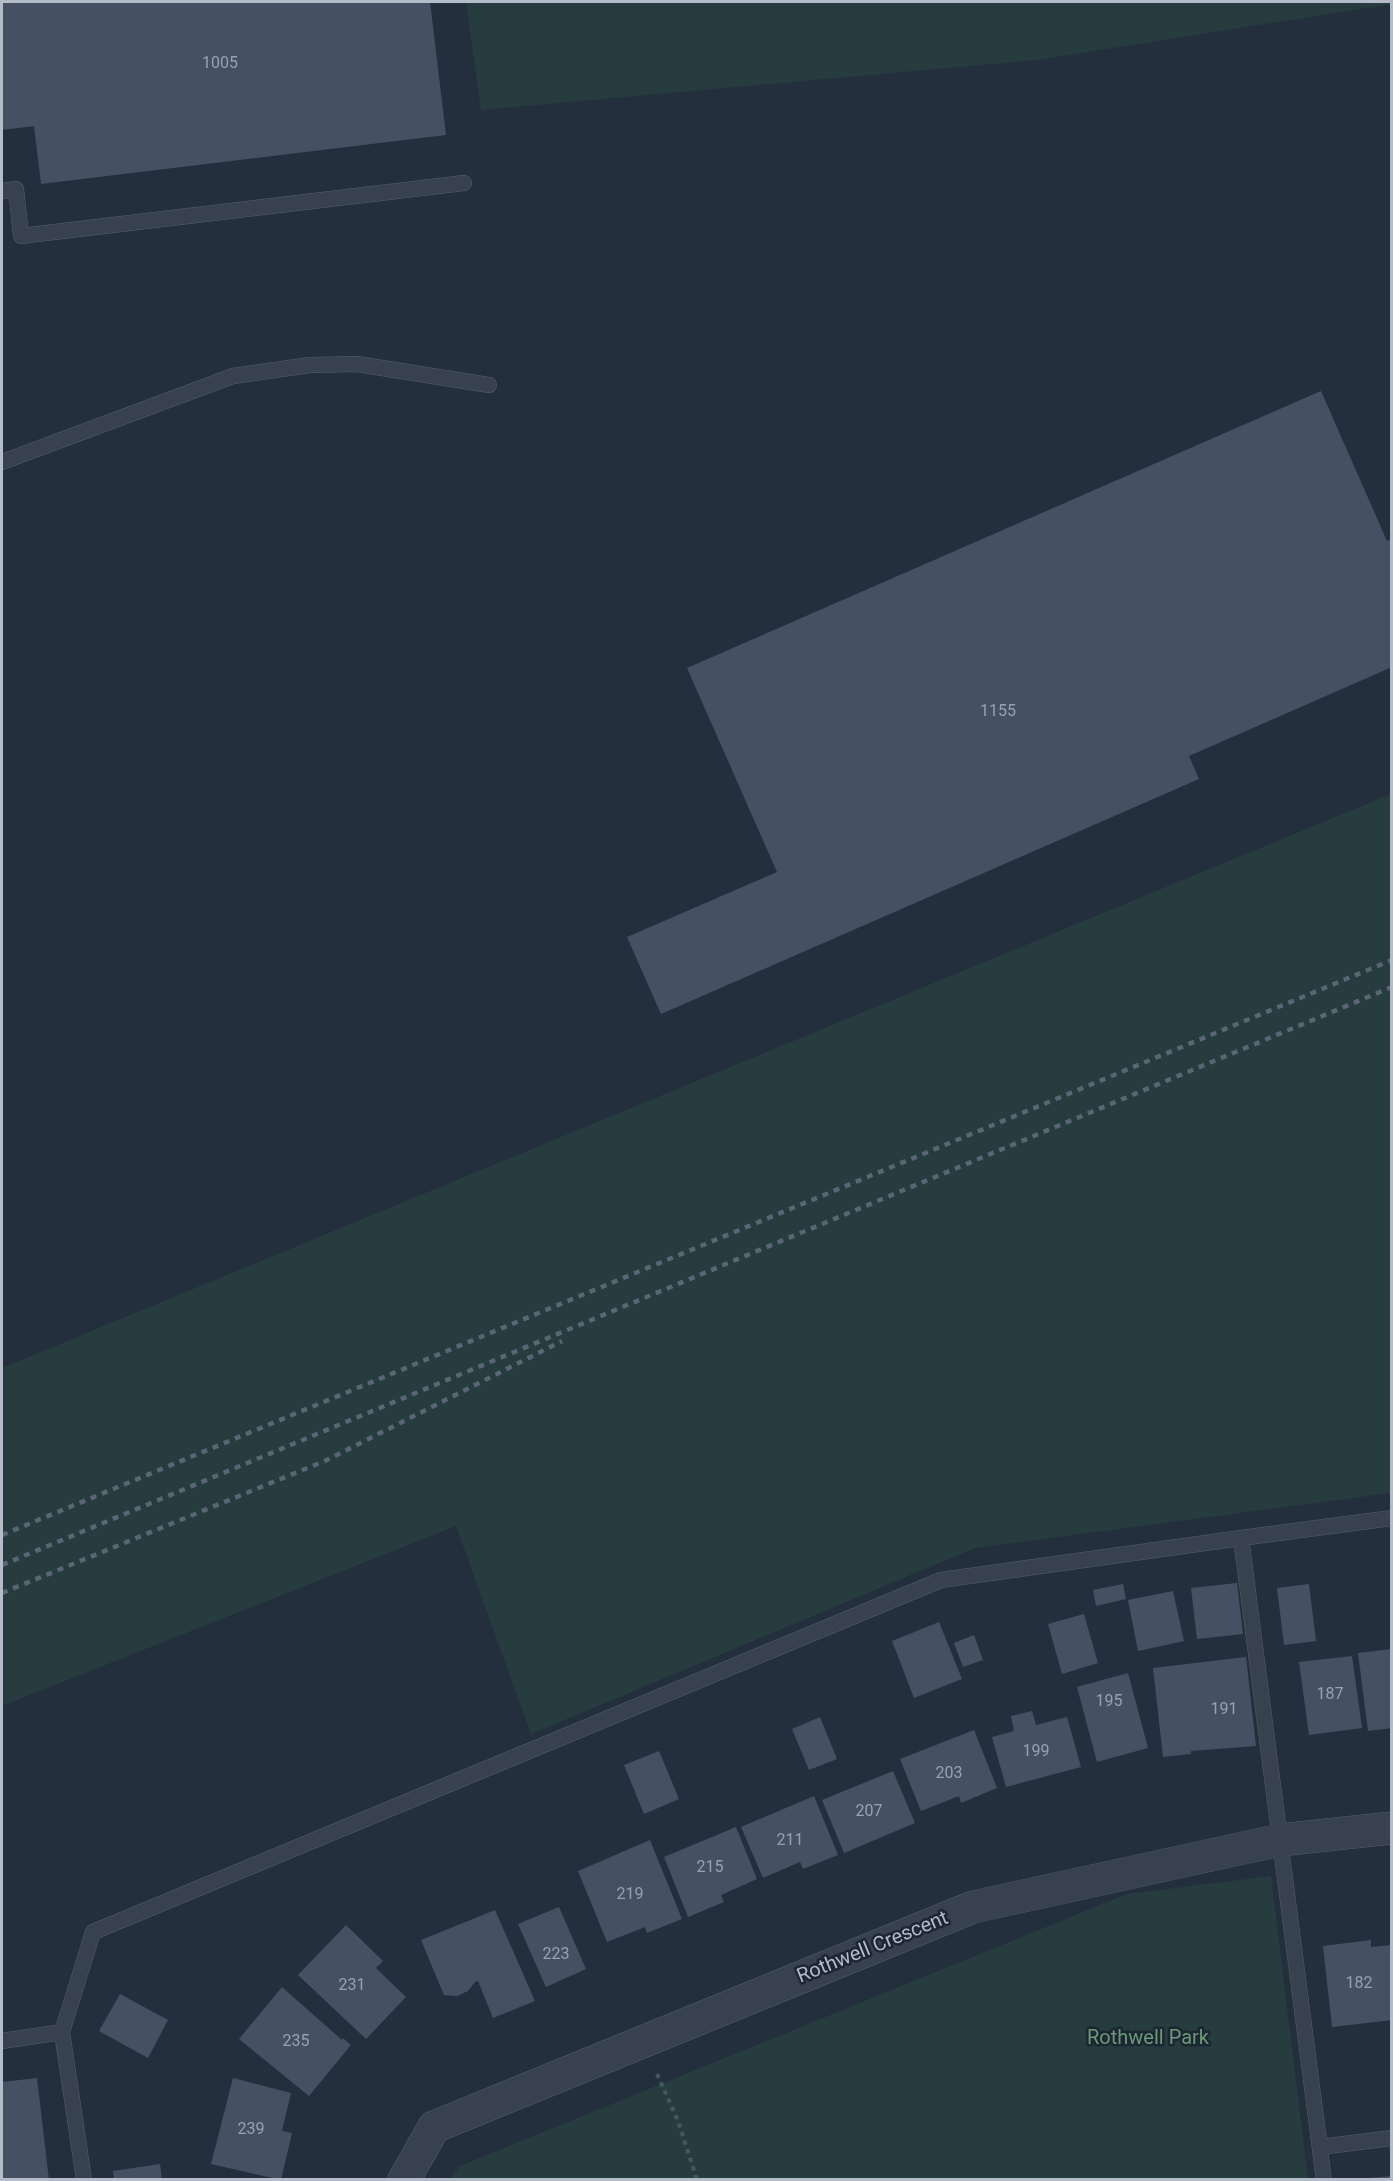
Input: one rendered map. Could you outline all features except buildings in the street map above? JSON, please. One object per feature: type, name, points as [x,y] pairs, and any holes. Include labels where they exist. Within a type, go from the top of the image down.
[{"type":"street","name":"Rothwell Crescent","points":[[404,2180],[434,2127],[973,1907],[1280,1840],[1392,1828]]},
{"type":"lane","points":[[2,191],[16,189],[21,236],[464,183]]},
{"type":"lane","points":[[2,462],[233,376],[310,365],[357,364],[489,385]]},
{"type":"lane","points":[[84,2180],[62,2032],[93,1932],[941,1580],[1392,1518]]},
{"type":"lane","points":[[1241,1538],[1324,2180]]},
{"type":"lane","points":[[2,2041],[62,2032]]},
{"type":"lane","points":[[1320,2147],[1392,2138]]},
{"type":"path","points":[[643,2042],[678,2121],[697,2180]]},
{"type":"green space","points":[[466,2],[1391,2],[1392,4],[1037,60],[481,110]]},
{"type":"green space","points":[[1391,794],[1391,1493],[975,1548],[531,1734],[456,1526],[2,1706],[2,1368]]},
{"type":"green space","name":"Rothwell Park","points":[[1271,1876],[1308,2179],[449,2179],[460,2166],[1127,1894]]},
{"type":"railway","points":[[2,1535],[1392,960]]},
{"type":"railway","points":[[2,1565],[1392,987]]},
{"type":"railway","points":[[2,1593],[327,1460],[562,1341]]}]
